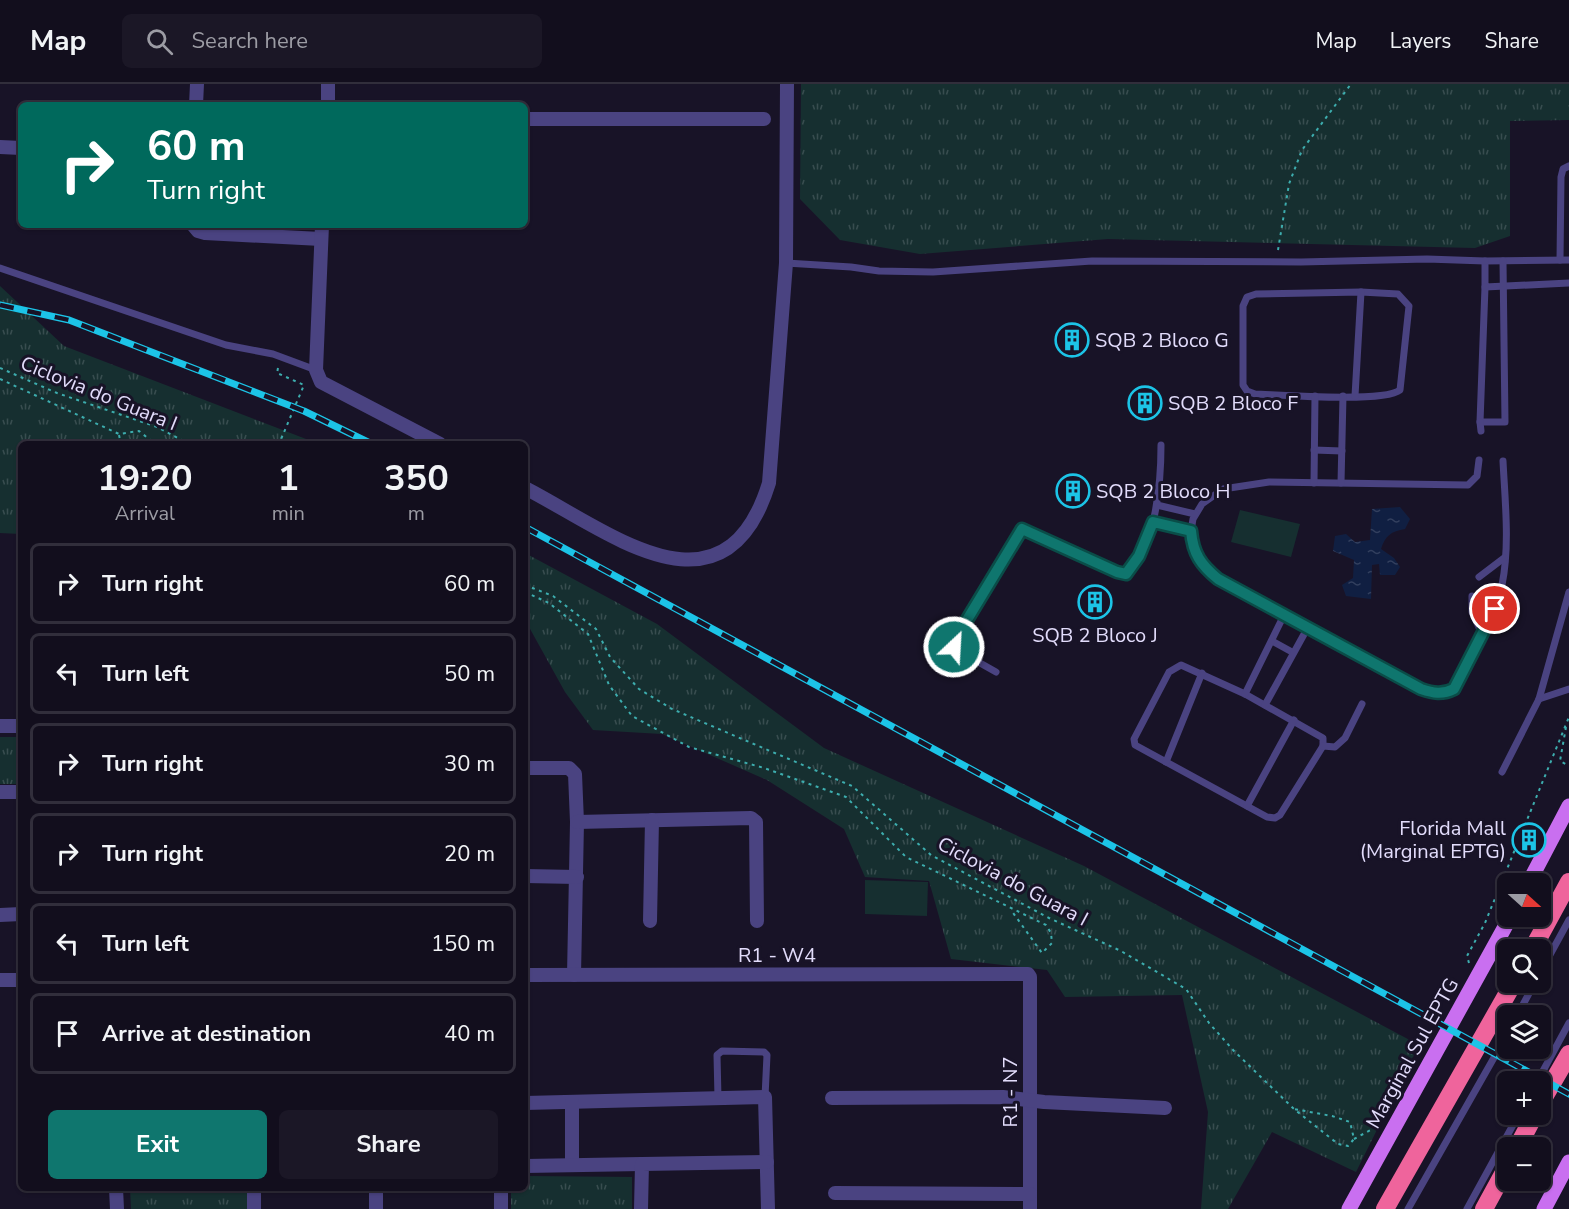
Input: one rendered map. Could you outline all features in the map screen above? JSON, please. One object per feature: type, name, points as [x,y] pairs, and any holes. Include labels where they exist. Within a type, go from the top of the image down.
[{"type":"highway","points":[[1538,939],[1569,882]]},
{"type":"highway","points":[[1385,1209],[1467,1086],[1508,993]]},
{"type":"highway","points":[[1551,1085],[1569,1054]]},
{"type":"highway","points":[[1484,1209],[1497,1185]]},
{"type":"main road","points":[[1534,873],[1569,806]]},
{"type":"main road","name":"Marginal Sul EPTG","points":[[1349,1209],[1505,927]]},
{"type":"main road","points":[[1544,1209],[1569,1162]]},
{"type":"street","points":[[196,102],[197,84]]},
{"type":"street","points":[[328,84],[328,102]]},
{"type":"street","points":[[528,490],[614,537],[656,556],[700,559],[722,551],[737,540],[762,507],[769,483],[786,263],[787,84]]},
{"type":"street","points":[[528,119],[764,119]]},
{"type":"street","points":[[0,147],[18,148]]},
{"type":"street","points":[[195,228],[205,233],[321,239]]},
{"type":"street","points":[[322,228],[316,370],[321,382],[434,441]]},
{"type":"street","points":[[0,726],[18,726]]},
{"type":"street","points":[[528,768],[573,770],[577,822],[574,975]]},
{"type":"street","points":[[0,792],[18,792]]},
{"type":"street","points":[[577,822],[754,819],[757,921]]},
{"type":"street","points":[[650,921],[652,820]]},
{"type":"street","points":[[528,876],[576,876]]},
{"type":"street","points":[[0,915],[18,914]]},
{"type":"street","name":"R1 - W4","points":[[528,975],[1030,975]]},
{"type":"street","name":"R1 - N7","points":[[1030,975],[1030,1209]]},
{"type":"street","points":[[0,980],[18,980]]},
{"type":"street","points":[[528,1102],[765,1097],[768,1209]]},
{"type":"street","points":[[832,1098],[1029,1099],[1044,1102],[1165,1107]]},
{"type":"street","points":[[572,1102],[572,1165]]},
{"type":"street","points":[[528,1166],[767,1162]]},
{"type":"street","points":[[641,1209],[642,1164]]},
{"type":"street","points":[[116,1191],[117,1209]]},
{"type":"street","points":[[254,1191],[254,1209]]},
{"type":"street","points":[[376,1191],[376,1209]]},
{"type":"street","points":[[501,1191],[501,1209]]},
{"type":"street","points":[[835,1193],[1030,1194]]},
{"type":"lane","points":[[1560,260],[1565,209],[1561,177],[1563,168],[1569,166]]},
{"type":"lane","points":[[786,263],[879,271],[933,272],[1092,261],[1569,260]]},
{"type":"lane","points":[[1480,432],[1485,261]]},
{"type":"lane","points":[[1503,261],[1505,432]]},
{"type":"lane","points":[[0,268],[226,345],[273,354],[316,370]]},
{"type":"lane","points":[[1485,287],[1569,284]]},
{"type":"lane","points":[[1355,396],[1361,292]]},
{"type":"lane","points":[[1361,292],[1398,294],[1409,306],[1400,390],[1394,395],[1355,396],[1255,394],[1247,391],[1243,385],[1243,306],[1247,297],[1256,294],[1361,292]]},
{"type":"lane","points":[[1314,483],[1316,396]]},
{"type":"lane","points":[[1341,483],[1343,396]]},
{"type":"lane","points":[[1480,422],[1505,423]]},
{"type":"lane","points":[[996,672],[957,650],[953,643],[1022,529],[1126,574],[1139,556],[1153,522],[1161,482],[1161,446]]},
{"type":"lane","points":[[1314,450],[1342,451]]},
{"type":"lane","points":[[1479,460],[1477,477],[1468,486],[1269,482],[1231,487],[1212,494],[1195,514],[1191,531],[1196,555],[1202,566],[1218,579],[1421,689],[1444,694],[1454,689],[1495,609],[1502,583],[1503,461]]},
{"type":"lane","points":[[1157,505],[1195,514]]},
{"type":"lane","points":[[1153,522],[1191,531]]},
{"type":"lane","points":[[1479,577],[1504,558]]},
{"type":"lane","points":[[1502,772],[1539,699],[1569,592]]},
{"type":"lane","points":[[1472,597],[1472,612],[1482,634]]},
{"type":"lane","points":[[1245,694],[1284,615]]},
{"type":"lane","points":[[1265,705],[1292,652],[1308,627]]},
{"type":"lane","points":[[1272,641],[1292,652]]},
{"type":"lane","points":[[1181,665],[1245,694],[1320,735],[1323,746],[1280,815],[1275,818],[1267,817],[1138,748],[1134,740],[1169,672],[1181,665]]},
{"type":"lane","points":[[1166,762],[1202,673]]},
{"type":"lane","points":[[1539,699],[1569,689]]},
{"type":"lane","points":[[1323,746],[1335,747],[1345,738],[1362,704]]},
{"type":"lane","points":[[1247,806],[1294,720]]},
{"type":"lane","points":[[1551,953],[1569,920]]},
{"type":"lane","points":[[1543,1071],[1569,1023]]},
{"type":"lane","points":[[1408,1209],[1467,1086],[1497,1047]]},
{"type":"lane","points":[[718,1098],[717,1055],[722,1051],[764,1052],[766,1055],[765,1097]]},
{"type":"lane","points":[[1467,1209],[1521,1125]]},
{"type":"path","points":[[1276,262],[1289,184],[1302,150],[1352,84]]},
{"type":"path","points":[[280,441],[304,385],[277,373],[279,366],[287,369]]},
{"type":"path","name":"Ciclovia do Guara I","points":[[0,368],[57,393],[157,427],[183,441]]},
{"type":"path","points":[[0,379],[119,434],[139,431],[146,434],[151,441]]},
{"type":"path","points":[[119,434],[120,441]]},
{"type":"path","name":"Ciclovia do Guara I","points":[[528,586],[553,596],[596,629],[610,657],[639,689],[672,709],[852,786],[931,855],[1049,918],[1121,951],[1186,989],[1209,1023],[1234,1051],[1294,1109],[1338,1144],[1348,1146],[1354,1139]]},
{"type":"path","points":[[528,593],[549,603],[588,634],[609,685],[632,716],[689,747],[764,768],[846,797],[906,857],[1011,910],[1046,924],[1051,933],[1052,943],[1048,948],[1042,953],[1011,910]]},
{"type":"path","points":[[1569,717],[1560,761],[1569,766]]},
{"type":"path","points":[[1472,968],[1467,956],[1485,923],[1568,722]]},
{"type":"path","points":[[1294,1109],[1350,1122],[1354,1139],[1379,1125]]},
{"type":"green space","points":[[801,84],[1569,84],[1569,120],[1510,121],[1510,236],[1475,248],[1108,239],[920,254],[840,240],[800,199]]},
{"type":"green space","points":[[0,286],[64,346],[311,441],[18,441],[18,534],[0,533]]},
{"type":"green space","points":[[1240,510],[1300,524],[1291,557],[1231,542]]},
{"type":"green space","points":[[528,555],[657,624],[824,748],[1084,866],[1419,1045],[1356,1172],[1272,1132],[1228,1209],[1201,1209],[1208,1112],[1182,995],[1065,997],[1047,970],[951,959],[929,881],[865,877],[844,829],[767,780],[662,734],[593,730],[565,692],[529,627]]},
{"type":"green space","points":[[0,737],[18,737],[18,784],[0,784]]},
{"type":"green space","points":[[865,880],[928,882],[927,916],[865,914]]},
{"type":"green space","points":[[528,1176],[632,1177],[632,1209],[511,1209],[511,1191],[528,1191]]},
{"type":"green space","points":[[130,1191],[251,1191],[251,1209],[131,1209]]},
{"type":"water","points":[[1400,507],[1410,519],[1405,529],[1396,531],[1387,537],[1381,549],[1394,558],[1400,567],[1395,575],[1380,575],[1379,564],[1372,565],[1371,599],[1346,596],[1342,585],[1353,578],[1354,560],[1333,551],[1335,536],[1346,534],[1355,542],[1370,540],[1372,509]]},
{"type":"railway","points":[[0,305],[69,320],[304,411],[366,441]]},
{"type":"railway","points":[[528,529],[1569,1094]]},
{"type":"place","name":"SQB 2 Bloco G","points":[[1072,340]]},
{"type":"place","name":"SQB 2 Bloco F","points":[[1145,403]]},
{"type":"place","name":"SQB 2 Bloco H","points":[[1073,491]]},
{"type":"place","name":"SQB 2 Bloco J","points":[[1095,602]]},
{"type":"place","name":"Florida Mall (Marginal EPTG)","points":[[1529,840]]},
{"type":"route","points":[[954,647],[953,643],[1022,529],[1126,574],[1139,556],[1153,522],[1191,531],[1192,544],[1202,566],[1218,579],[1249,598],[1432,693],[1444,694],[1454,689],[1495,609]]}]
